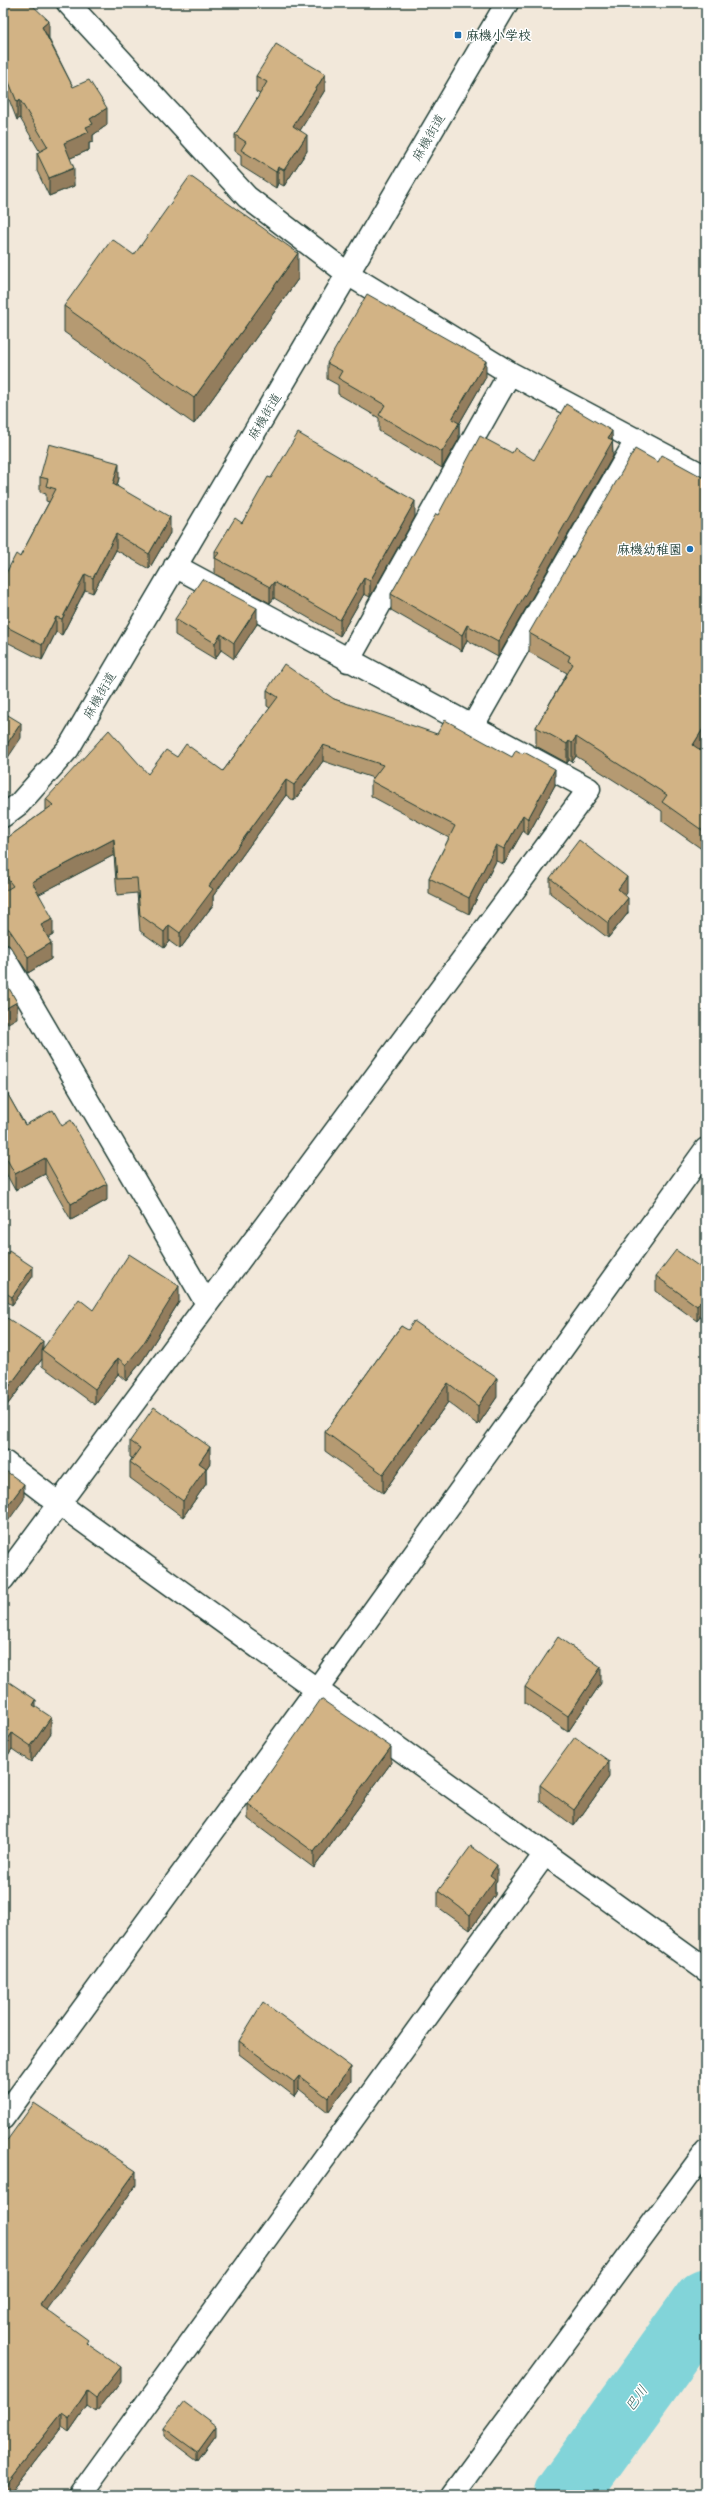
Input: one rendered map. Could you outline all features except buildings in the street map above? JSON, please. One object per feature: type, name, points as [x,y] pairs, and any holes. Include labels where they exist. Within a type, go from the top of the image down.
[{"type":"street","points":[[68,3],[247,197],[348,274],[510,373],[637,439],[706,477]]},
{"type":"street","name":"麻機街道","points":[[3,816],[19,804],[68,749],[507,3]]},
{"type":"street","points":[[348,661],[510,373]]},
{"type":"street","points":[[472,727],[637,439]]},
{"type":"street","points":[[3,1579],[589,789],[348,661],[175,566]]},
{"type":"street","points":[[3,956],[207,1304]]},
{"type":"street","points":[[3,2118],[318,1688],[706,1149]]},
{"type":"street","points":[[3,1461],[58,1503],[318,1688],[706,1970]]},
{"type":"street","points":[[80,2495],[545,1854]]},
{"type":"street","points":[[452,2495],[706,2151]]},
{"type":"waterway","name":"巴川","points":[[566,2495],[706,2301]]},
{"type":"place","name":"麻機小学校","points":[[458,35]]},
{"type":"place","name":"麻機幼稚園","points":[[690,549]]}]
